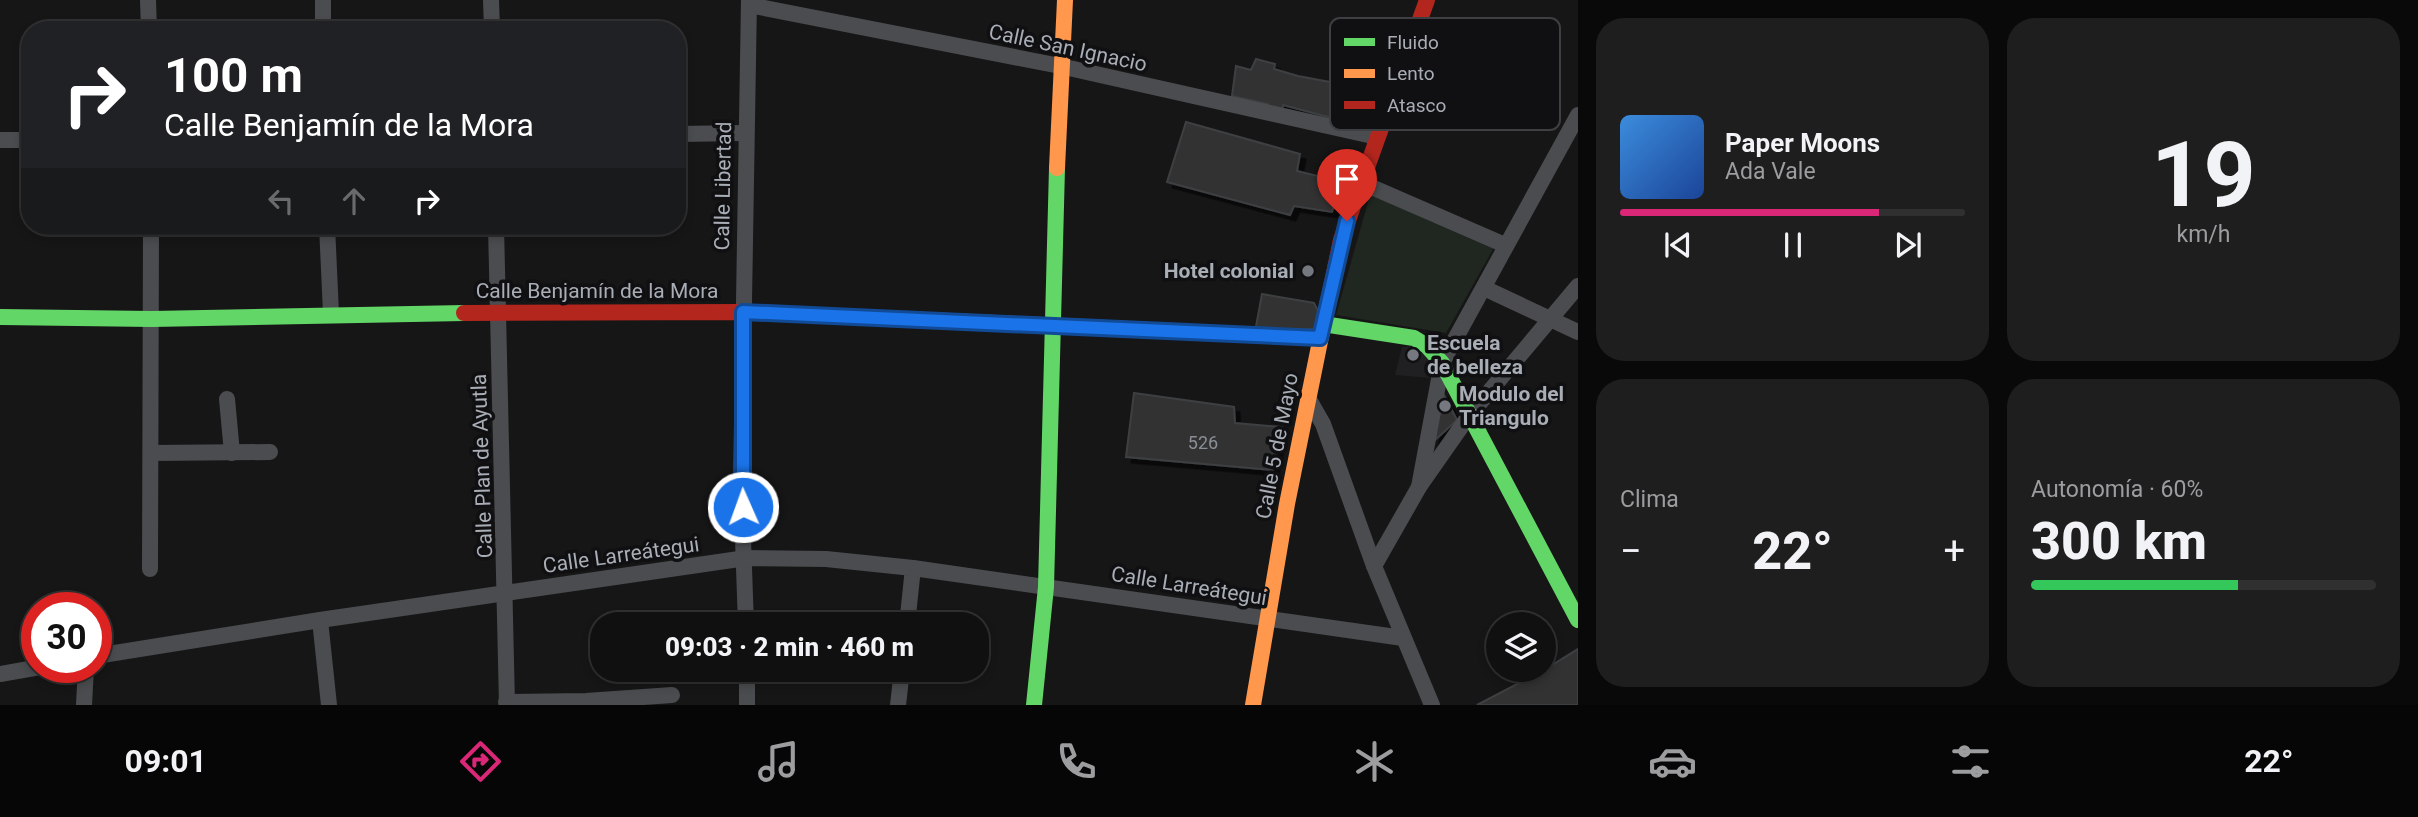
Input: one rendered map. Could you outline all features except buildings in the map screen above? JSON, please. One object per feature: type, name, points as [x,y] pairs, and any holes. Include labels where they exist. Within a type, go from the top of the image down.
[{"type":"street","points":[[148,0],[149,21]]},
{"type":"street","points":[[323,0],[323,21]]},
{"type":"street","points":[[491,0],[492,21]]},
{"type":"street","points":[[1034,705],[1046,586],[1060,66],[1065,0]]},
{"type":"street","name":"Calle 5 de Mayo","points":[[1420,18],[1427,0]]},
{"type":"street","name":"Calle San Ignacio","points":[[749,2],[1060,66],[1330,126]]},
{"type":"street","name":"Calle Libertad","points":[[746,612],[741,482],[749,2]]},
{"type":"street","points":[[1419,487],[1441,363],[1578,115]]},
{"type":"street","name":"Calle San Ignacio","points":[[1346,130],[1377,137]]},
{"type":"street","name":"Calle 5 de Mayo","points":[[1253,705],[1265,619],[1307,396],[1341,240],[1380,130]]},
{"type":"street","points":[[686,134],[745,133]]},
{"type":"street","points":[[0,140],[21,140]]},
{"type":"street","points":[[1360,182],[1504,245]]},
{"type":"street","points":[[150,569],[151,235]]},
{"type":"street","points":[[327,235],[331,313]]},
{"type":"street","name":"Calle Plan de Ayutla","points":[[496,235],[507,592],[507,704]]},
{"type":"street","points":[[1374,566],[1419,487],[1468,417],[1578,286]]},
{"type":"street","points":[[1484,288],[1578,332]]},
{"type":"street","name":"Calle Benjamín de la Mora","points":[[0,317],[152,319],[499,311],[743,312],[1054,328],[1322,331],[1414,338],[1427,346],[1441,363],[1578,620]]},
{"type":"street","points":[[1307,396],[1323,424],[1374,566],[1432,705]]},
{"type":"street","points":[[227,399],[232,453]]},
{"type":"street","points":[[151,453],[270,452]]},
{"type":"street","name":"Calle Larreátegui","points":[[112,653],[746,558],[826,559],[913,568],[1403,638]]},
{"type":"street","points":[[908,612],[913,568]]},
{"type":"street","points":[[320,620],[329,705]]},
{"type":"street","points":[[0,674],[21,670]]},
{"type":"street","points":[[747,682],[747,705]]},
{"type":"street","points":[[898,705],[901,682]]},
{"type":"street","points":[[84,705],[85,683]]},
{"type":"street","points":[[507,704],[586,703],[672,695]]},
{"type":"shaded area","points":[[1371,192],[1496,244],[1446,333],[1336,315]]},
{"type":"shaded area","name":"Escuela de belleza","points":[[1422,346],[1432,364],[1431,378],[1395,375],[1402,347]]},
{"type":"traffic: fast","points":[[1034,705],[1046,587],[1057,168]]},
{"type":"traffic: fast","points":[[0,317],[152,319],[464,313]]},
{"type":"traffic: fast","points":[[1323,324],[1414,338],[1427,346],[1442,363],[1578,620]]},
{"type":"traffic: fast","points":[[1041,325],[1320,338]]},
{"type":"traffic: slow","points":[[1057,168],[1065,0]]},
{"type":"traffic: slow","points":[[1253,705],[1287,504],[1329,297]]},
{"type":"traffic: slow","points":[[810,315],[1041,325]]},
{"type":"traffic: jam","points":[[1421,18],[1427,0]]},
{"type":"traffic: jam","points":[[1329,297],[1341,240],[1380,130]]},
{"type":"traffic: jam","points":[[464,313],[743,312],[810,315]]},
{"type":"place","name":"Hotel colonial","points":[[1308,271]]},
{"type":"place","name":"Escuela de belleza","points":[[1413,355]]},
{"type":"place","name":"Modulo del Triangulo","points":[[1445,406]]},
{"type":"route","points":[[743,507],[743,312],[1320,338],[1347,221]]}]
